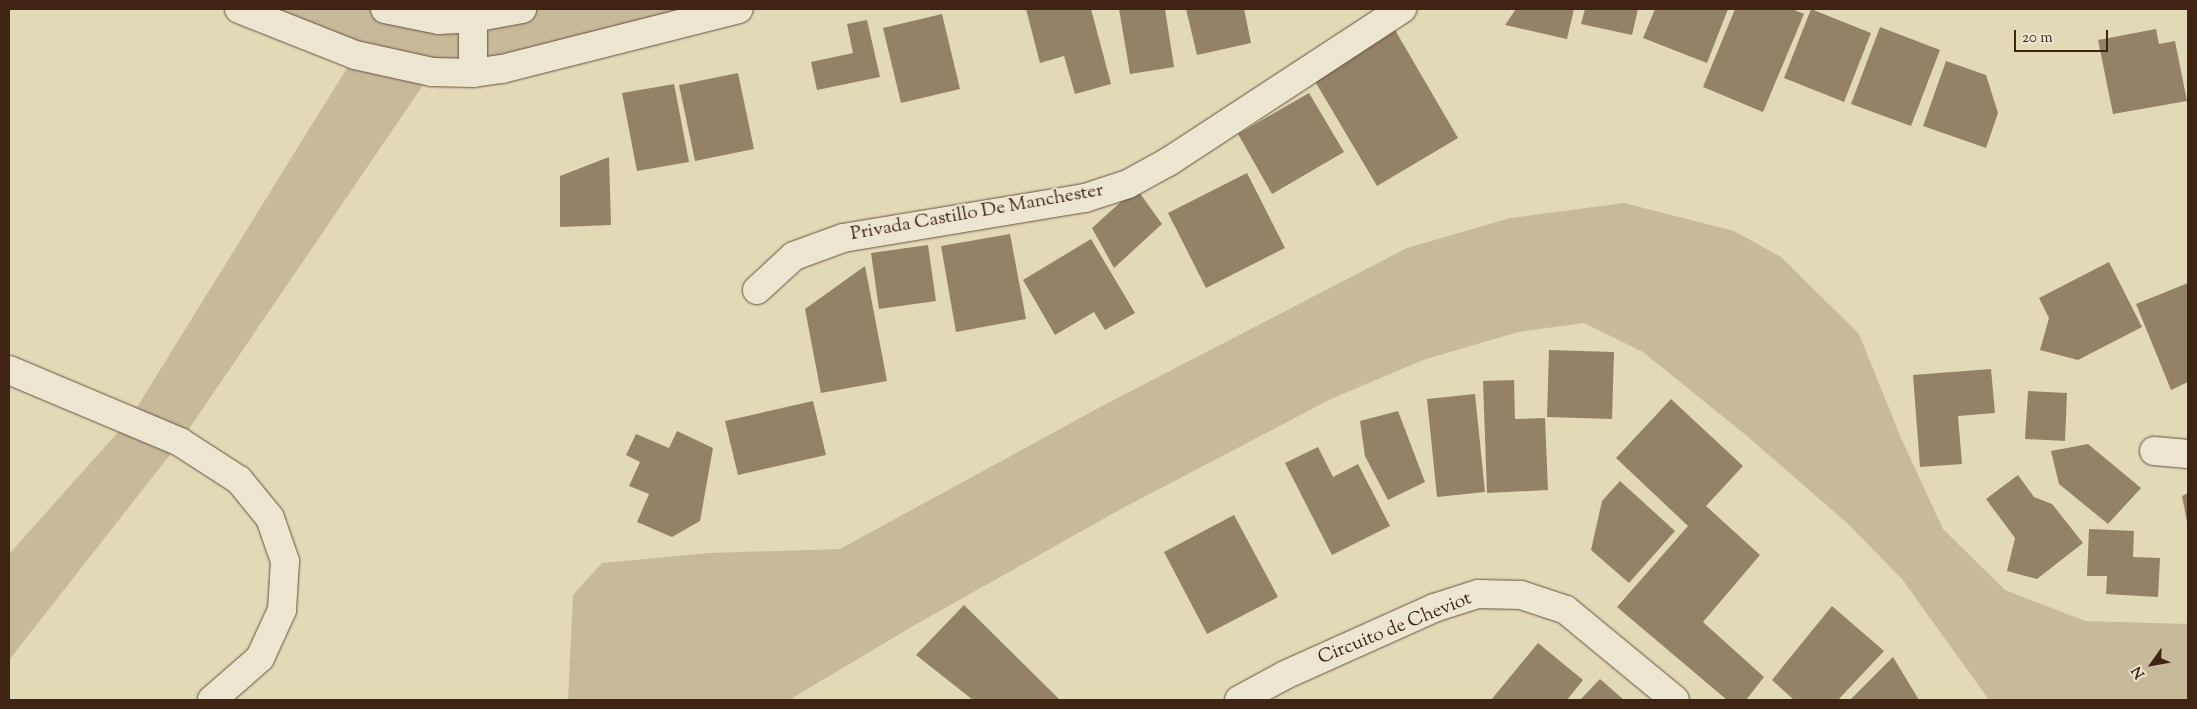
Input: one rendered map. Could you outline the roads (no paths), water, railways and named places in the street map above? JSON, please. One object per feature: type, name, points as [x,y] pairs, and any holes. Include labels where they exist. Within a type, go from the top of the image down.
[{"type":"street","points":[[239,9],[355,55],[432,72],[473,73],[502,69],[739,9]]},
{"type":"street","points":[[385,9],[439,20],[473,13],[522,9]]},
{"type":"street","name":"Privada Castillo De Manchester","points":[[757,290],[794,256],[843,238],[1085,198],[1128,184],[1168,162],[1402,9]]},
{"type":"street","points":[[473,13],[473,73]]},
{"type":"street","points":[[9,370],[180,442],[239,480],[270,518],[285,561],[282,610],[260,658],[212,700]]},
{"type":"street","points":[[2154,451],[2188,454]]},
{"type":"street","name":"Circuito de Cheviot","points":[[1239,700],[1285,675],[1426,612],[1478,594],[1521,594],[1566,610],[1675,700]]}]
